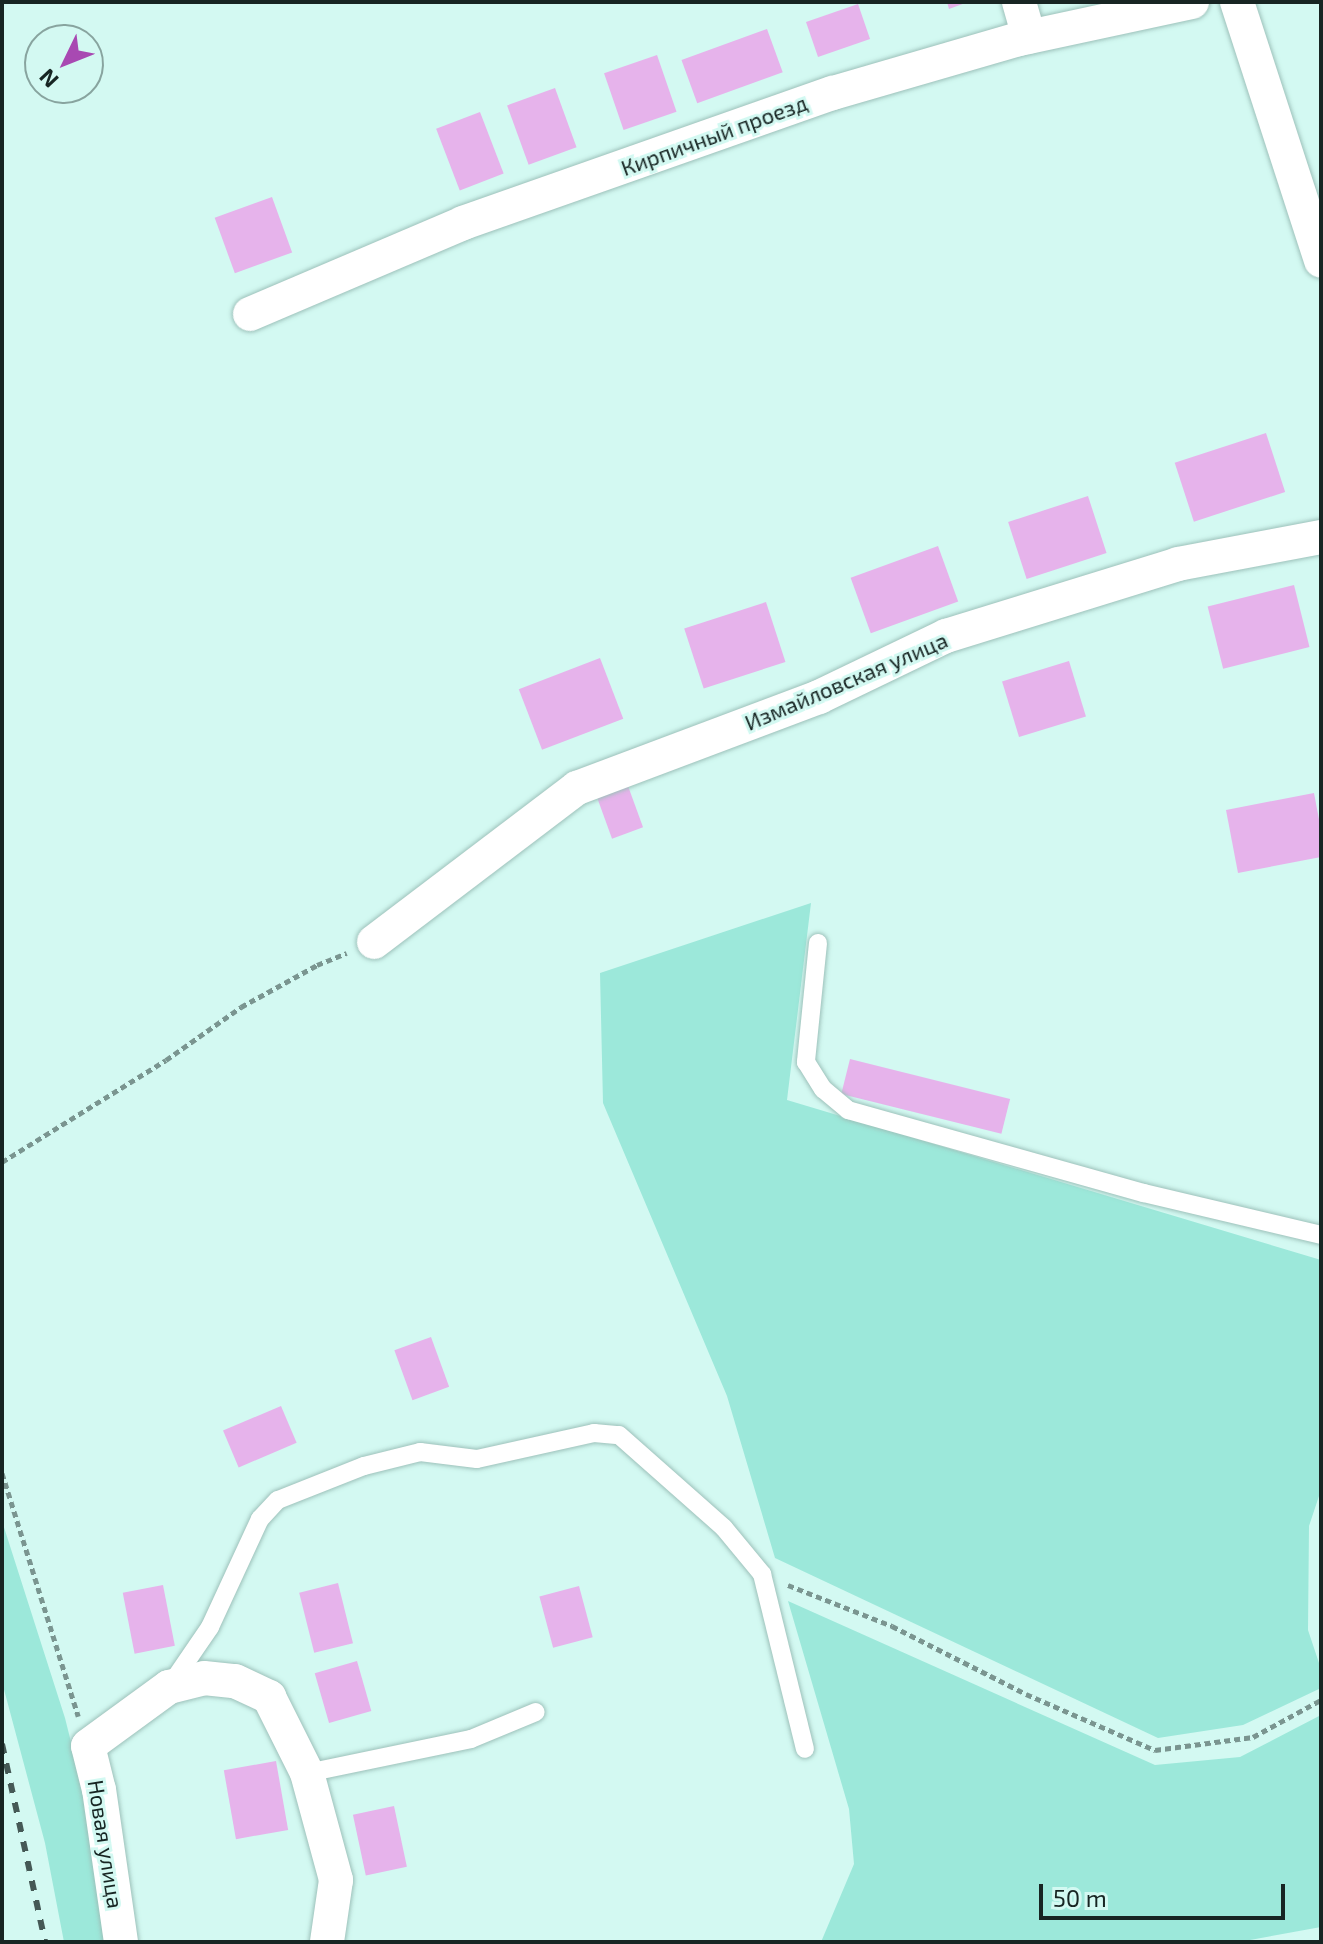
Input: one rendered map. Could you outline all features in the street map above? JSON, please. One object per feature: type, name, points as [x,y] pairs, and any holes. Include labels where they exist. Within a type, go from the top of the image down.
[{"type":"street","points":[[1019,2],[1029,37]]},
{"type":"street","name":"Кирпичный проезд","points":[[250,314],[463,223],[833,93],[1029,37],[1192,2]]},
{"type":"street","points":[[1237,2],[1321,261]]},
{"type":"street","name":"Измайловская улица","points":[[374,942],[577,788],[819,697],[946,636],[1178,564],[1321,537]]},
{"type":"street","points":[[88,1746],[169,1687],[204,1678],[235,1681],[269,1697],[307,1773],[336,1880],[327,1942]]},
{"type":"street","name":"Новая улица","points":[[88,1746],[99,1790],[121,1942]]},
{"type":"lane","points":[[818,943],[806,1062],[823,1089],[848,1110],[1144,1193],[1321,1235]]},
{"type":"lane","points":[[169,1687],[210,1627],[260,1519],[278,1500],[364,1466],[420,1452],[477,1459],[594,1433],[619,1435],[724,1528],[762,1574],[805,1749]]},
{"type":"lane","points":[[307,1773],[471,1739],[536,1712]]},
{"type":"path","points":[[2,1162],[166,1060],[241,1007],[317,965],[374,942]]},
{"type":"path","points":[[2,1473],[88,1746]]},
{"type":"path","points":[[762,1574],[892,1626],[1026,1694],[1155,1750],[1253,1737],[1321,1700]]},
{"type":"green space","points":[[811,903],[787,1100],[1321,1260],[1321,1490],[1309,1526],[1308,1630],[1321,1669],[1321,1688],[1243,1725],[1158,1738],[775,1558],[727,1396],[603,1103],[600,973]]},
{"type":"green space","points":[[2,1521],[65,1718],[83,1790],[104,1942],[64,1942],[45,1843],[2,1682]]},
{"type":"green space","points":[[788,1601],[1155,1765],[1240,1757],[1321,1715],[1321,1927],[1239,1942],[821,1942],[854,1864],[849,1809]]},
{"type":"building","points":[[947,2],[968,2],[949,9]]},
{"type":"building","points":[[858,4],[870,39],[818,57],[806,22]]},
{"type":"building","points":[[767,29],[783,72],[697,103],[681,60]]},
{"type":"building","points":[[657,55],[677,112],[624,130],[604,73]]},
{"type":"building","points":[[555,88],[577,147],[529,165],[507,105]]},
{"type":"building","points":[[480,112],[504,174],[460,190],[436,129]]},
{"type":"building","points":[[272,197],[292,252],[235,273],[215,218]]},
{"type":"building","points":[[1266,433],[1285,492],[1194,522],[1175,463]]},
{"type":"building","points":[[1088,496],[1107,553],[1027,579],[1008,522]]},
{"type":"building","points":[[938,546],[958,601],[871,633],[851,578]]},
{"type":"building","points":[[1294,585],[1309,647],[1223,669],[1208,607]]},
{"type":"building","points":[[766,602],[785,662],[704,688],[684,629]]},
{"type":"building","points":[[600,658],[623,719],[542,750],[519,689]]},
{"type":"building","points":[[1069,661],[1086,716],[1019,737],[1002,681]]},
{"type":"building","points":[[628,786],[643,827],[612,839],[597,797]]},
{"type":"building","points":[[1314,793],[1321,830],[1321,857],[1238,873],[1226,810]]},
{"type":"building","points":[[850,1059],[1010,1099],[1001,1134],[841,1094]]},
{"type":"building","points":[[431,1337],[449,1387],[412,1400],[394,1350]]},
{"type":"building","points":[[281,1406],[297,1443],[239,1467],[223,1431]]},
{"type":"building","points":[[338,1583],[353,1643],[314,1653],[299,1593]]},
{"type":"building","points":[[163,1585],[175,1646],[135,1654],[123,1593]]},
{"type":"building","points":[[579,1586],[593,1637],[553,1648],[539,1597]]},
{"type":"building","points":[[357,1661],[371,1711],[329,1723],[315,1673]]},
{"type":"building","points":[[276,1761],[288,1830],[236,1839],[224,1770]]},
{"type":"building","points":[[394,1806],[407,1867],[366,1875],[353,1815]]},
{"type":"railway","points":[[2,1744],[45,1942]]}]
